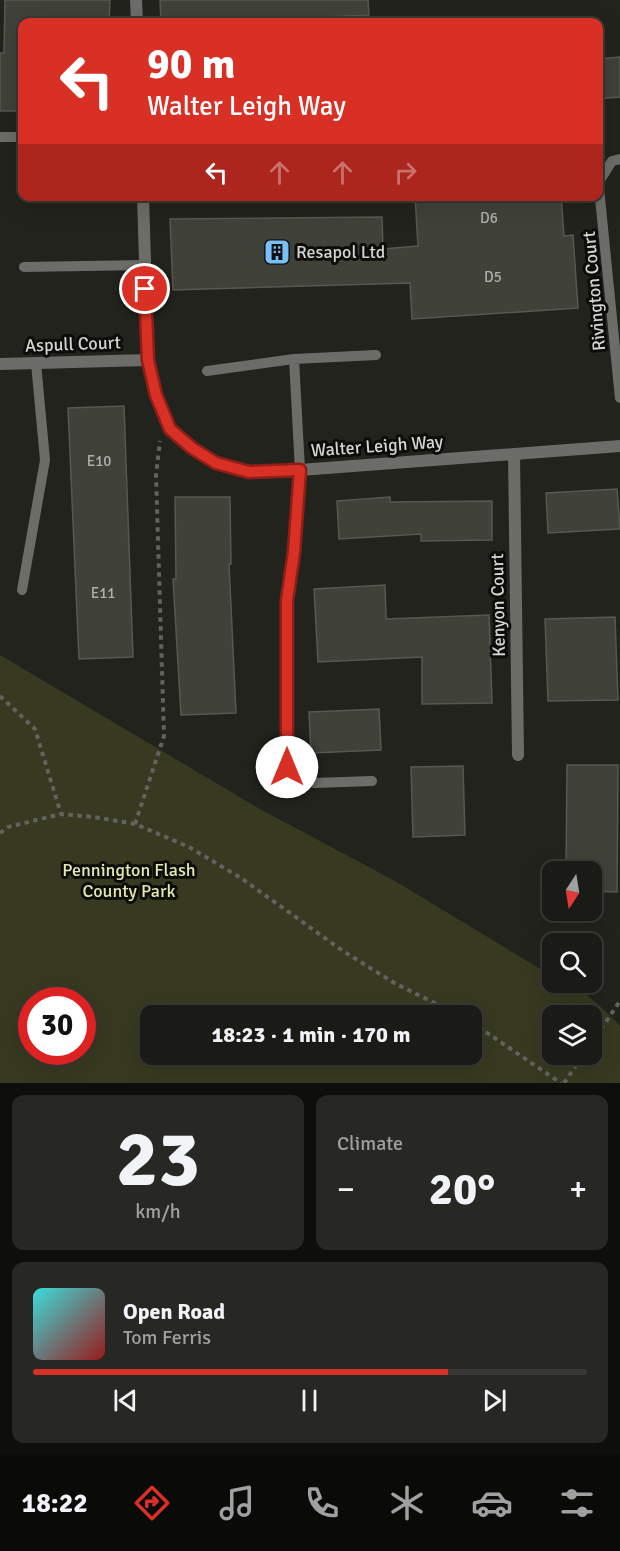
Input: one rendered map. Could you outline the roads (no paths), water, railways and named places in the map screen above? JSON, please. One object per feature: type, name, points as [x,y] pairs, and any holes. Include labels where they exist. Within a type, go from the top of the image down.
[{"type":"street","points":[[136,0],[137,18]]},
{"type":"street","name":"Walter Leigh Way","points":[[142,201],[148,360],[156,395],[170,429],[192,448],[216,463],[249,472],[300,470],[620,446]]},
{"type":"street","name":"Aspull Court","points":[[0,364],[148,360]]},
{"type":"street","name":"Kenyon Court","points":[[514,454],[518,755]]},
{"type":"street","points":[[287,767],[287,600],[294,552],[300,470]]},
{"type":"lane","points":[[0,137],[18,137]]},
{"type":"lane","name":"Rivington Court","points":[[603,173],[612,161],[620,159]]},
{"type":"lane","name":"Rivington Court","points":[[601,201],[620,398]]},
{"type":"lane","points":[[24,267],[145,265]]},
{"type":"lane","points":[[207,371],[294,359],[376,355]]},
{"type":"lane","points":[[294,359],[300,470]]},
{"type":"lane","points":[[22,590],[45,460],[36,363]]},
{"type":"lane","points":[[287,767],[314,783],[372,781]]},
{"type":"place","name":"Resapol Ltd","points":[[277,252]]},
{"type":"park label","name":"Pennington Flash County Park","points":[[129,880]]}]
